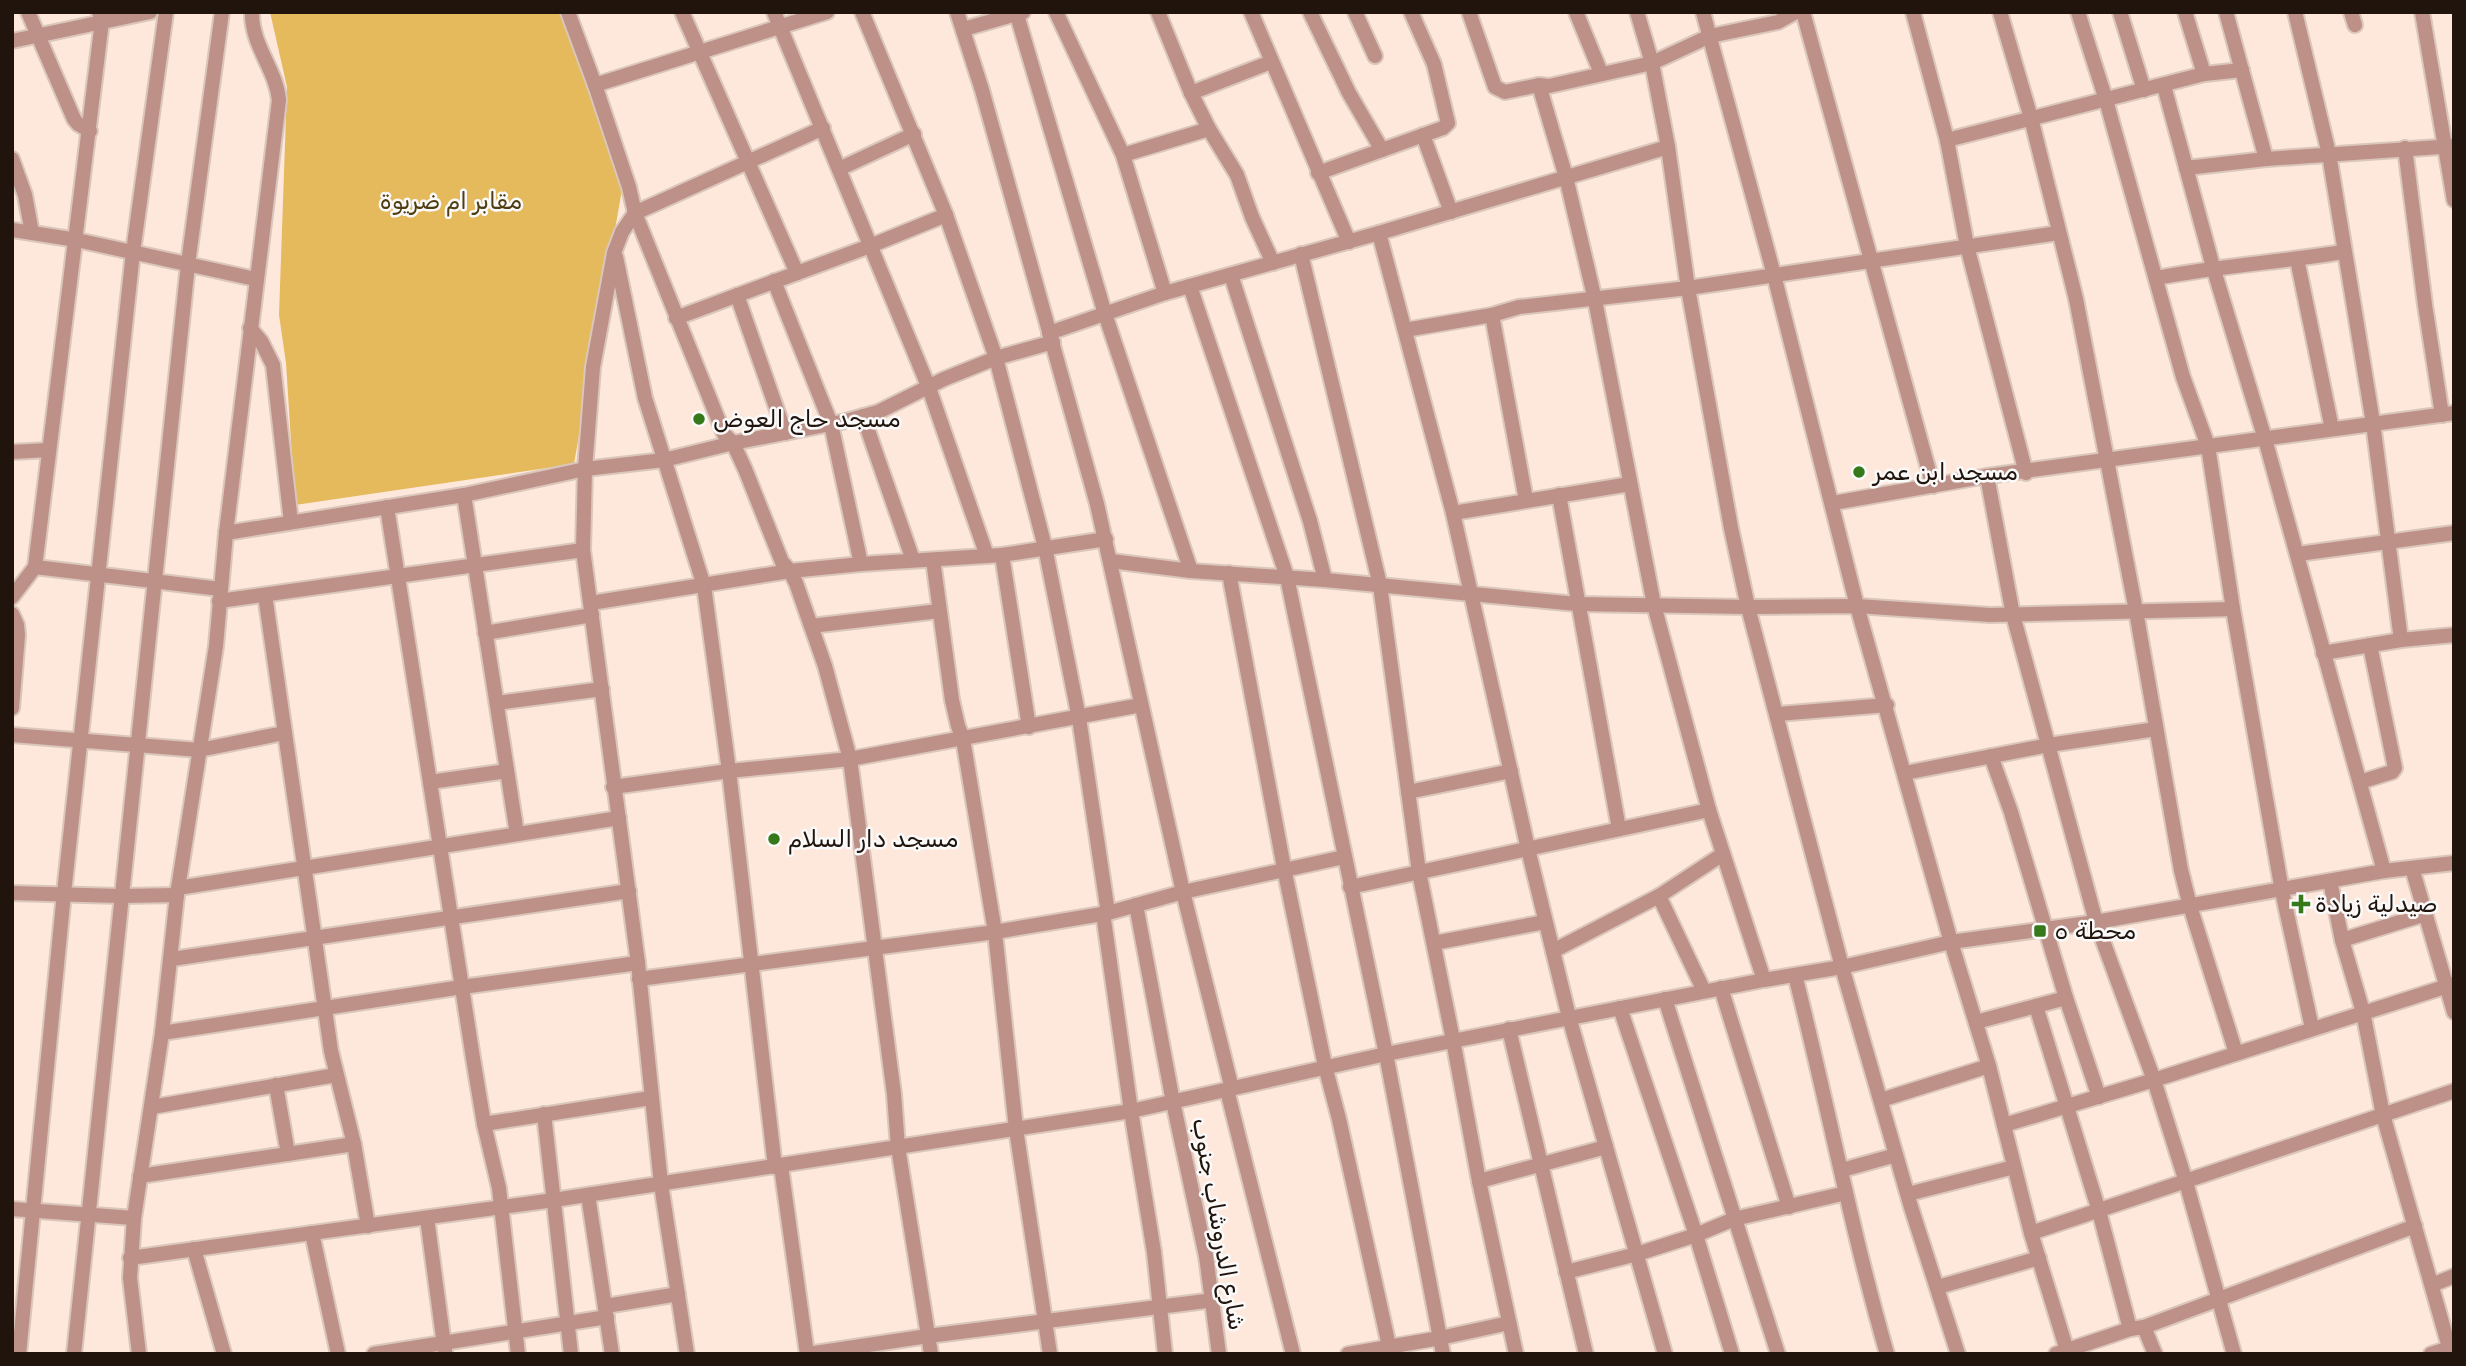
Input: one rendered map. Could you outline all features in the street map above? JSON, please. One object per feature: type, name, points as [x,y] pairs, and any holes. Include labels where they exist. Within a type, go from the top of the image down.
[{"type":"street","points":[[28,12],[74,118],[78,124],[90,131]]},
{"type":"street","points":[[12,41],[39,37],[101,17],[150,12]]},
{"type":"street","points":[[19,1354],[64,893],[133,252],[166,12]]},
{"type":"street","points":[[74,1354],[188,264],[222,12]]},
{"type":"street","points":[[139,1354],[131,1299],[134,1218],[172,959],[178,891],[216,646],[226,533],[279,100],[253,32],[252,12]]},
{"type":"street","points":[[682,12],[797,273]]},
{"type":"street","points":[[774,12],[929,388],[987,556]]},
{"type":"street","points":[[595,85],[827,12]]},
{"type":"street","points":[[862,12],[946,215],[996,358],[1045,547],[1079,718],[1165,1354]]},
{"type":"street","points":[[957,12],[964,29],[1106,539],[1182,892],[1293,1354]]},
{"type":"street","points":[[1056,12],[1123,155],[1166,293]]},
{"type":"street","points":[[1158,12],[1191,93],[1237,175],[1273,262]]},
{"type":"street","points":[[1251,12],[1349,242]]},
{"type":"street","points":[[1310,12],[1349,93],[1382,150]]},
{"type":"street","points":[[1355,12],[1375,56]]},
{"type":"street","points":[[1318,173],[1443,128],[1448,123],[1434,64],[1411,12]]},
{"type":"street","points":[[1469,12],[1495,87],[1505,92],[1549,86],[1652,63],[1710,36],[1796,12]]},
{"type":"street","points":[[1576,12],[1601,73]]},
{"type":"street","points":[[1637,12],[1652,63],[1668,146],[1688,288],[1731,528],[1748,607],[1842,967],[1896,1155],[1958,1354]]},
{"type":"street","points":[[1703,12],[1774,275],[1857,606],[1887,705],[1951,942],[1989,1066],[2063,1353],[2218,1301],[2415,1226]]},
{"type":"street","points":[[1803,12],[1933,486]]},
{"type":"street","points":[[1913,12],[1947,140],[1967,246],[2026,473]]},
{"type":"street","points":[[2000,12],[2031,118],[2076,299],[2136,611],[2181,870],[2236,1053]]},
{"type":"street","points":[[2078,12],[2106,100],[2183,377],[2208,446],[2282,891],[2312,1028]]},
{"type":"street","points":[[2120,12],[2144,90]]},
{"type":"street","points":[[2185,12],[2204,74]]},
{"type":"street","points":[[2226,12],[2266,159]]},
{"type":"street","points":[[2295,12],[2329,154],[2373,423],[2400,640]]},
{"type":"street","points":[[2422,12],[2450,146],[2454,200]]},
{"type":"street","points":[[570,13],[629,187],[635,213],[676,318],[724,434],[733,443],[782,562],[790,571],[825,666],[850,759],[894,1094],[898,1147],[931,1354]]},
{"type":"street","points":[[964,29],[1020,13],[1105,314],[1191,570]]},
{"type":"street","points":[[12,597],[35,567],[90,131],[101,17]]},
{"type":"street","points":[[1191,93],[1271,62]]},
{"type":"street","points":[[1947,140],[2204,74],[2242,70]]},
{"type":"street","points":[[1539,86],[1566,177],[1595,300],[1654,605],[1709,810],[1763,980]]},
{"type":"street","points":[[2164,86],[2213,267],[2298,554],[2384,872]]},
{"type":"street","points":[[687,1354],[661,1184],[638,963],[583,550],[585,469],[593,367],[614,253],[622,232],[635,213],[823,128]]},
{"type":"street","points":[[1123,155],[1209,129]]},
{"type":"street","points":[[839,169],[914,134]]},
{"type":"street","points":[[1423,135],[1451,212]]},
{"type":"street","points":[[226,533],[464,495],[585,469],[664,460],[733,443],[831,425],[878,412],[996,358],[1105,314],[1166,293],[1349,242],[1668,146]]},
{"type":"street","points":[[2186,168],[2266,159],[2450,146]]},
{"type":"street","points":[[1833,503],[1987,476],[2026,473],[2448,414],[2423,292],[2405,148]]},
{"type":"street","points":[[12,159],[25,195],[32,233]]},
{"type":"street","points":[[676,318],[946,215]]},
{"type":"street","points":[[13,230],[76,240],[256,279]]},
{"type":"street","points":[[1379,233],[1453,513],[1528,849],[1569,1017],[1665,1354]]},
{"type":"street","points":[[1405,330],[1492,316],[1519,307],[1688,288],[2058,233]]},
{"type":"street","points":[[2156,278],[2213,267],[2343,252]]},
{"type":"street","points":[[614,253],[642,388],[704,586],[778,1166],[808,1354],[1214,1300]]},
{"type":"street","points":[[1301,254],[1380,586],[1419,872],[1479,1181],[1516,1354]]},
{"type":"street","points":[[2297,259],[2332,429]]},
{"type":"street","points":[[1231,275],[1310,521],[1325,580]]},
{"type":"street","points":[[774,281],[831,425],[861,564]]},
{"type":"street","points":[[1190,286],[1287,577],[1386,1054],[1443,1354]]},
{"type":"street","points":[[737,295],[785,433]]},
{"type":"street","points":[[1492,316],[1526,500]]},
{"type":"street","points":[[250,328],[261,341],[273,365],[291,522]]},
{"type":"street","points":[[863,416],[913,560]]},
{"type":"street","points":[[12,452],[48,450]]},
{"type":"street","points":[[1987,476],[2013,615],[2096,922],[2154,1080],[2186,1182],[2234,1354]]},
{"type":"street","points":[[1453,513],[1630,484]]},
{"type":"street","points":[[464,495],[517,834]]},
{"type":"street","points":[[1559,495],[1619,830]]},
{"type":"street","points":[[387,507],[484,1124],[498,1179],[518,1354]]},
{"type":"street","points":[[2298,554],[2454,533]]},
{"type":"street","points":[[485,633],[704,586],[790,571],[1002,555],[1106,539]]},
{"type":"street","points":[[35,567],[156,581],[219,595],[265,595],[583,550]]},
{"type":"street","points":[[1002,555],[1029,727]]},
{"type":"street","points":[[933,560],[955,715],[963,739],[995,932],[1016,1129],[1051,1354]]},
{"type":"street","points":[[1111,561],[1577,604],[1857,606],[2013,615],[2233,609]]},
{"type":"street","points":[[1229,573],[1284,868],[1325,1066],[1389,1346]]},
{"type":"street","points":[[265,595],[324,1008],[336,1075],[354,1144],[368,1226]]},
{"type":"street","points":[[811,626],[939,611]]},
{"type":"street","points":[[12,614],[18,635],[12,708]]},
{"type":"street","points":[[2323,653],[2400,640],[2454,635]]},
{"type":"street","points":[[2360,782],[2392,772],[2395,768],[2370,645]]},
{"type":"street","points":[[497,702],[602,689]]},
{"type":"street","points":[[613,787],[729,771],[850,759],[1141,705]]},
{"type":"street","points":[[1777,714],[1887,705]]},
{"type":"street","points":[[1905,773],[2049,745],[2157,729]]},
{"type":"street","points":[[12,735],[199,750],[284,733]]},
{"type":"street","points":[[1991,756],[2011,812],[2044,930],[2099,1097]]},
{"type":"street","points":[[430,782],[508,771]]},
{"type":"street","points":[[1408,792],[1511,771]]},
{"type":"street","points":[[1350,887],[1709,810]]},
{"type":"street","points":[[12,893],[121,896],[178,891],[305,867],[619,818]]},
{"type":"street","points":[[1553,951],[1659,896],[1723,855]]},
{"type":"street","points":[[639,979],[995,932],[1106,913],[1182,892],[1344,856]]},
{"type":"street","points":[[131,1258],[554,1200],[1131,1111],[1325,1066],[1620,1007],[1842,967],[1951,942],[2096,922],[2384,872],[2454,863]]},
{"type":"street","points":[[2412,868],[2451,985],[2454,1012]]},
{"type":"street","points":[[2330,881],[2342,940],[2363,1012],[2383,1115],[2451,1351],[2431,1354]]},
{"type":"street","points":[[172,959],[629,891]]},
{"type":"street","points":[[1659,896],[1704,991]]},
{"type":"street","name":"شارع الدروشاب جنوب","points":[[1136,905],[1214,1300],[1219,1354]]},
{"type":"street","points":[[2342,940],[2426,914]]},
{"type":"street","points":[[1434,943],[1545,922]]},
{"type":"street","points":[[162,1033],[638,963]]},
{"type":"street","points":[[1795,975],[1887,1354]]},
{"type":"street","points":[[2004,1125],[2451,985]]},
{"type":"street","points":[[1721,988],[1789,1207]]},
{"type":"street","points":[[1976,1022],[2066,998]]},
{"type":"street","points":[[1665,999],[1778,1354]]},
{"type":"street","points":[[2036,1006],[2137,1328],[2155,1354]]},
{"type":"street","points":[[1620,1007],[1696,1235],[1732,1354]]},
{"type":"street","points":[[1508,1029],[1586,1354]]},
{"type":"street","points":[[1881,1100],[1989,1066]]},
{"type":"street","points":[[152,1107],[336,1075]]},
{"type":"street","points":[[276,1085],[288,1154]]},
{"type":"street","points":[[2031,1233],[2454,1091]]},
{"type":"street","points":[[484,1124],[651,1098]]},
{"type":"street","points":[[544,1115],[571,1354]]},
{"type":"street","points":[[140,1176],[354,1144]]},
{"type":"street","points":[[1479,1181],[1606,1147]]},
{"type":"street","points":[[1842,1170],[1896,1155]]},
{"type":"street","points":[[1908,1194],[2014,1167]]},
{"type":"street","points":[[1566,1272],[1637,1254],[1696,1235],[1734,1219],[1846,1193]]},
{"type":"street","points":[[588,1195],[612,1354]]},
{"type":"street","points":[[12,1209],[134,1218]]},
{"type":"street","points":[[427,1218],[445,1349]]},
{"type":"street","points":[[312,1233],[338,1354]]},
{"type":"street","points":[[194,1250],[224,1354]]},
{"type":"street","points":[[1938,1287],[2039,1258]]},
{"type":"street","points":[[2432,1285],[2454,1276]]},
{"type":"street","points":[[374,1354],[445,1349],[568,1324],[606,1311],[678,1294]]},
{"type":"street","points":[[1348,1354],[1508,1323]]},
{"type":"green space","name":"مقابر ام ضريوة","points":[[270,12],[561,12],[624,178],[574,464],[295,505],[286,363],[279,315],[287,87]]},
{"type":"place","name":"مسجد حاج العوض","points":[[699,419]]},
{"type":"place","name":"مسجد ابن عمر","points":[[1859,472]]},
{"type":"place","name":"مسجد دار السلام","points":[[774,839]]},
{"type":"place","name":"صيدلية زيادة","points":[[2301,904]]},
{"type":"place","name":"محطة ٥","points":[[2040,931]]}]
